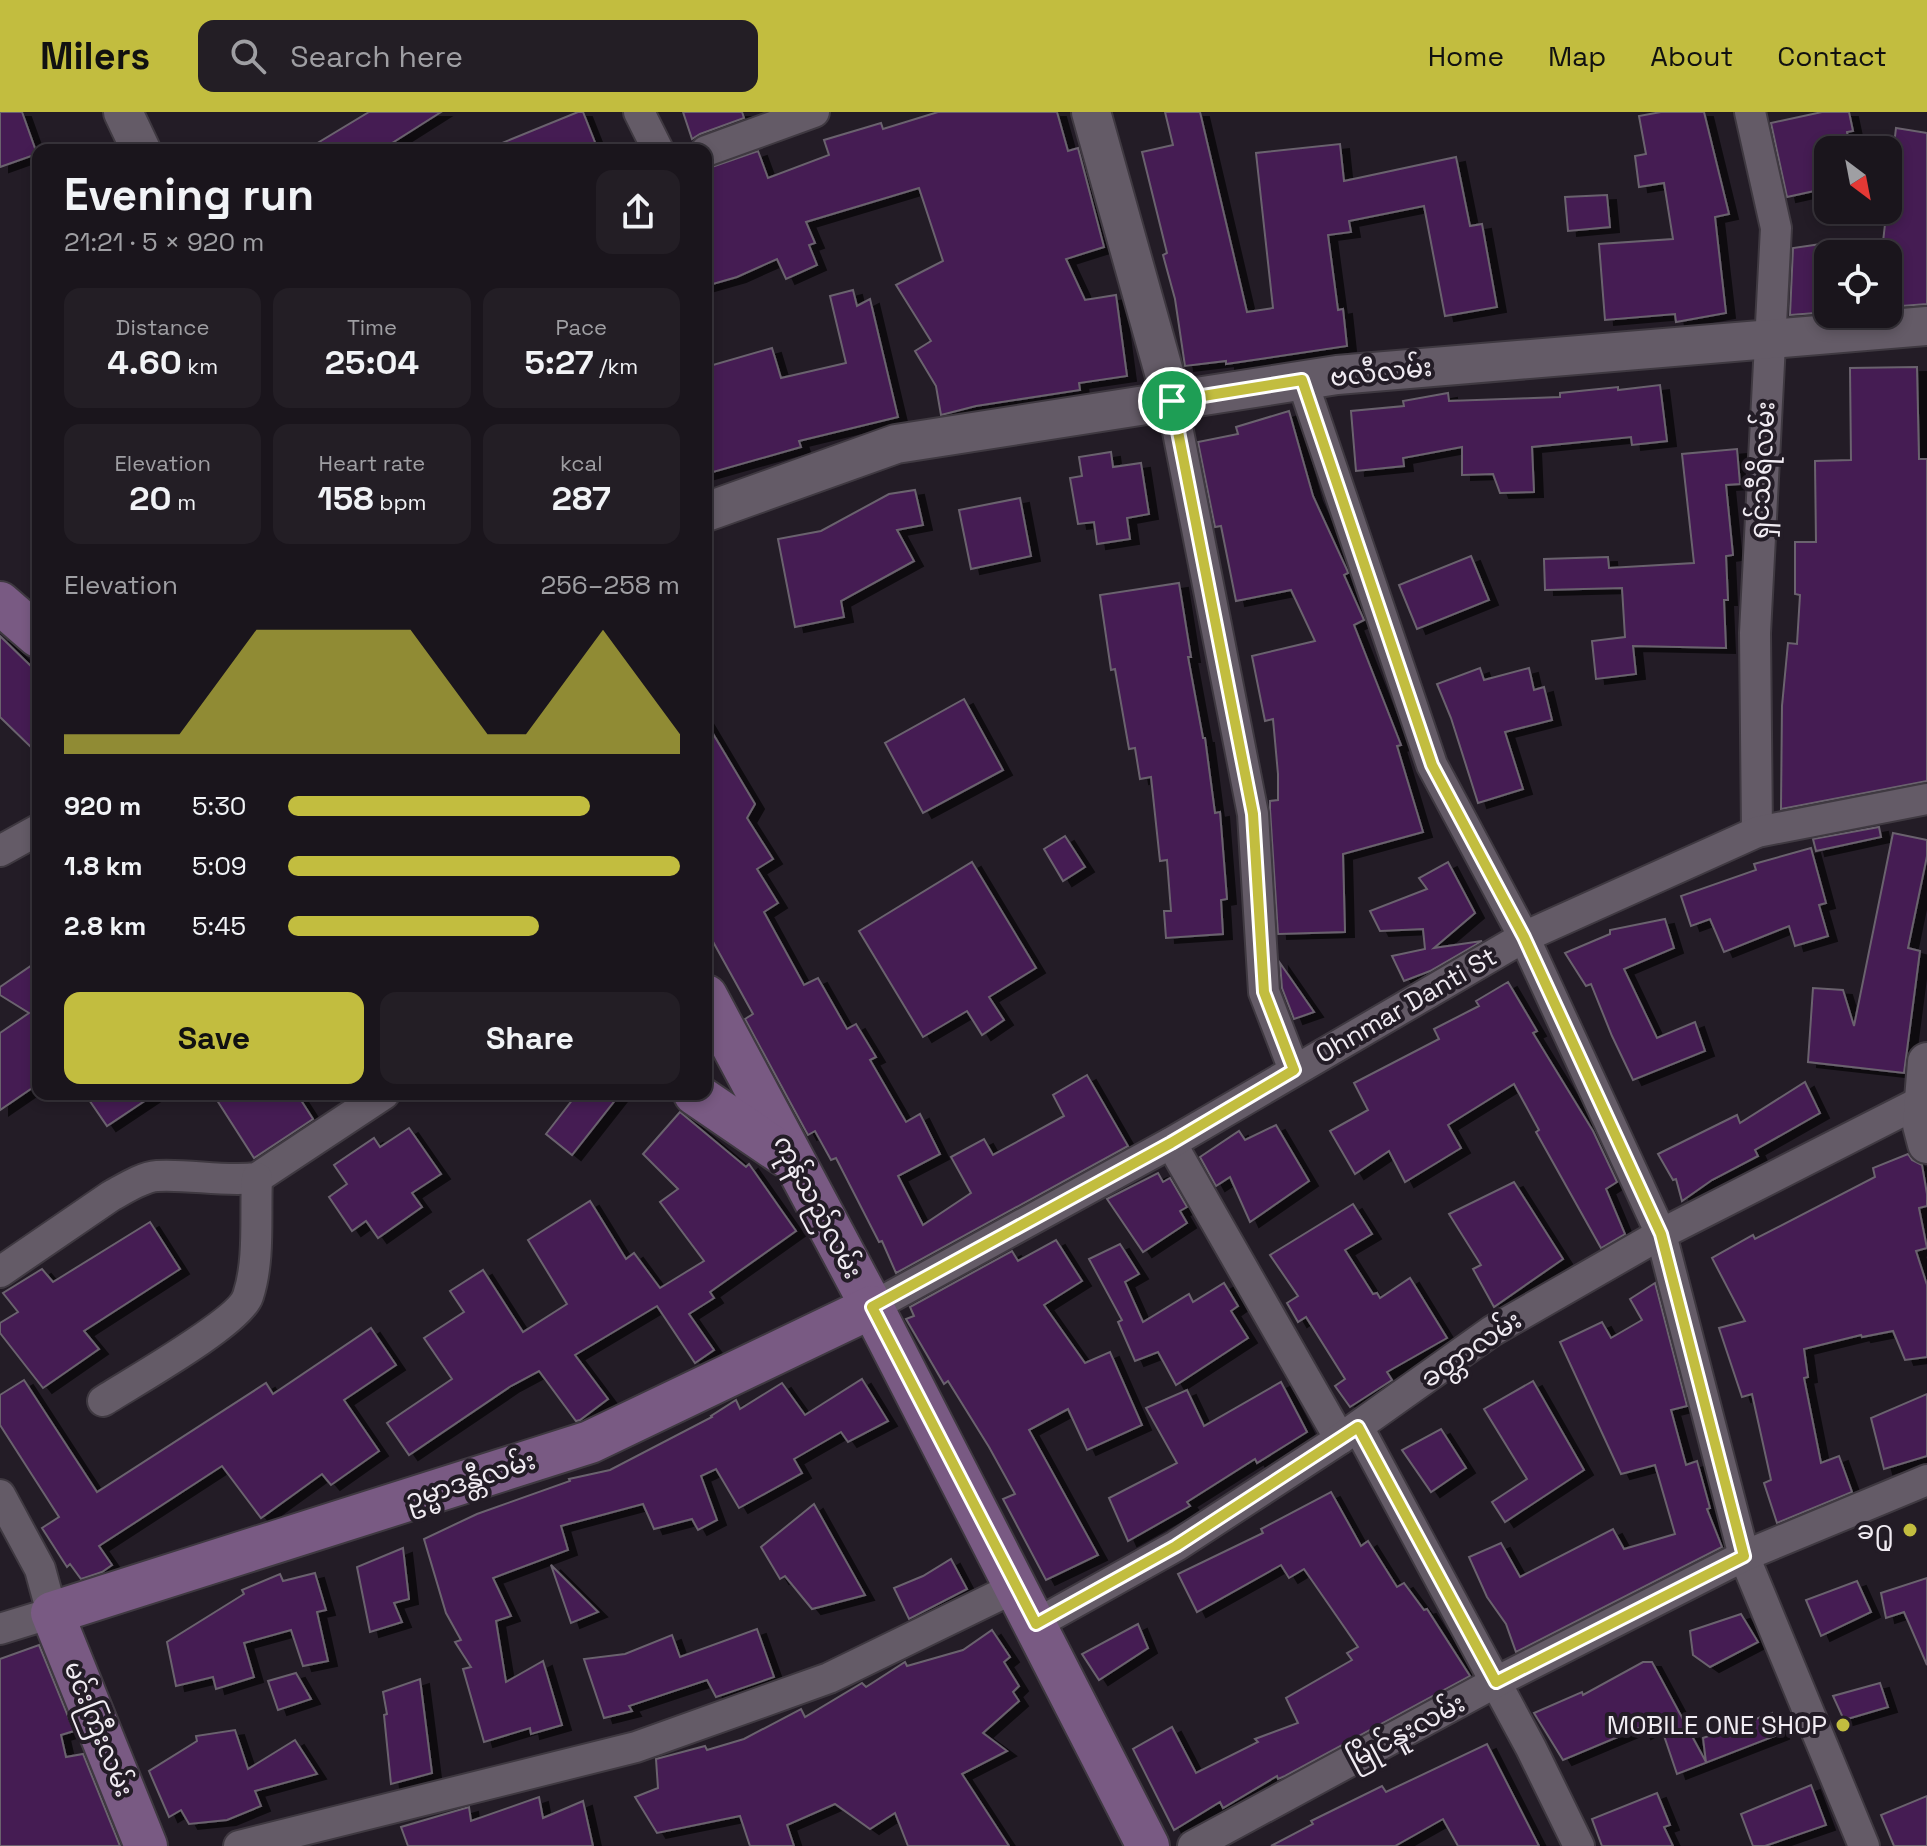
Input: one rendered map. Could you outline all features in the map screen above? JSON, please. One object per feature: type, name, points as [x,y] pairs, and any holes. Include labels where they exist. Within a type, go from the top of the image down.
[{"type":"main road","points":[[0,603],[32,631]]},
{"type":"main road","name":"ကုန်သည်လမ်း","points":[[712,1007],[872,1307],[1148,1846]]},
{"type":"main road","points":[[704,1100],[792,1160]]},
{"type":"main road","name":"ဥမ္မာဒန္တီလမ်း","points":[[52,1613],[590,1442],[872,1307]]},
{"type":"main road","name":"မင်းကြီးလမ်း","points":[[52,1613],[146,1846]]},
{"type":"street","points":[[123,112],[138,144]]},
{"type":"street","points":[[639,112],[655,144]]},
{"type":"street","points":[[712,149],[814,112]]},
{"type":"street","points":[[1091,112],[1172,401],[1253,814],[1264,992],[1294,1070]]},
{"type":"street","name":"ရှင်သီရိလမ်း","points":[[1750,112],[1776,228],[1755,633],[1757,832]]},
{"type":"street","name":"ဗလီလမ်း","points":[[712,510],[896,444],[1302,380],[1352,373],[1927,326]]},
{"type":"street","points":[[1302,380],[1432,765],[1524,937],[1661,1234],[1744,1556],[1864,1846]]},
{"type":"street","name":"Ohnmar Danti St","points":[[872,1307],[1171,1143],[1524,937],[1757,832],[1927,799]]},
{"type":"street","points":[[0,851],[32,833]]},
{"type":"street","points":[[1927,1062],[1922,1101],[1922,1125],[1927,1144]]},
{"type":"street","points":[[0,1272],[111,1196],[154,1176],[257,1178],[375,1100]]},
{"type":"street","name":"ခတ္တာလမ်း","points":[[1036,1624],[1176,1546],[1349,1433],[1492,1331],[1661,1234],[1922,1101]]},
{"type":"street","points":[[1171,1143],[1349,1433],[1496,1682],[1579,1846]]},
{"type":"street","points":[[103,1401],[227,1321],[248,1299],[257,1178]]},
{"type":"street","name":"မြိုင်နူးလမ်း","points":[[1193,1846],[1496,1682],[1744,1556],[1927,1480]]},
{"type":"street","points":[[0,1495],[40,1569],[52,1613],[0,1629]]},
{"type":"street","points":[[239,1846],[636,1747],[829,1678],[1016,1587]]},
{"type":"building","points":[[0,112],[22,112],[33,144],[32,156],[0,167]]},
{"type":"building","points":[[369,112],[441,112],[390,144],[316,144]]},
{"type":"building","points":[[583,112],[596,144],[500,144]]},
{"type":"building","points":[[683,112],[742,112],[744,118],[692,139]]},
{"type":"building","points":[[938,112],[1057,112],[1068,151],[1078,148],[1104,247],[1066,259],[1085,300],[1116,295],[1127,376],[1079,383],[1080,390],[976,406],[941,415],[936,386],[915,351],[931,341],[896,285],[943,261],[919,188],[806,222],[815,243],[809,245],[817,265],[786,279],[777,259],[712,284],[712,167],[758,151],[768,178],[829,155],[824,140],[881,123],[883,129]]},
{"type":"building","points":[[1165,112],[1200,112],[1247,312],[1273,308],[1256,153],[1340,144],[1344,181],[1456,157],[1470,226],[1482,224],[1497,307],[1445,316],[1424,206],[1349,221],[1351,232],[1328,235],[1338,310],[1343,309],[1347,346],[1226,364],[1226,361],[1185,366],[1175,299],[1163,255],[1167,253],[1142,152],[1173,145]]},
{"type":"building","points":[[1661,112],[1704,112],[1729,214],[1715,217],[1726,313],[1676,322],[1675,314],[1605,320],[1599,244],[1673,239],[1664,183],[1639,187],[1635,156],[1646,154],[1639,116]]},
{"type":"building","points":[[1822,112],[1849,112],[1853,131],[1847,132],[1848,136],[1814,136],[1814,191],[1787,197],[1771,123]]},
{"type":"building","points":[[1896,128],[1927,133],[1927,304],[1902,306],[1902,240],[1883,240],[1885,224],[1902,224],[1902,136],[1895,136]]},
{"type":"building","points":[[1607,195],[1610,227],[1568,231],[1565,197]]},
{"type":"building","points":[[1814,245],[1814,313],[1790,315],[1793,248]]},
{"type":"building","points":[[853,290],[857,306],[870,299],[898,417],[799,441],[801,447],[712,472],[712,365],[772,348],[781,378],[846,363],[830,296]]},
{"type":"building","points":[[1917,367],[1919,459],[1927,459],[1927,781],[1781,809],[1782,706],[1788,643],[1797,644],[1800,595],[1795,594],[1795,542],[1816,542],[1815,461],[1851,460],[1850,368]]},
{"type":"building","points":[[1660,385],[1667,441],[1632,445],[1631,437],[1532,447],[1534,492],[1500,493],[1493,474],[1462,475],[1462,447],[1403,458],[1404,466],[1356,471],[1351,411],[1404,406],[1403,401],[1448,393],[1449,401],[1560,397],[1560,393]]},
{"type":"building","points":[[1289,411],[1313,496],[1347,570],[1348,573],[1344,575],[1364,620],[1354,625],[1401,745],[1397,746],[1423,832],[1343,854],[1345,932],[1278,934],[1270,809],[1270,801],[1278,800],[1273,719],[1265,721],[1252,656],[1315,641],[1291,590],[1236,601],[1221,526],[1215,527],[1198,442],[1238,434],[1236,427]]},
{"type":"building","points":[[1737,449],[1740,484],[1726,485],[1733,555],[1726,556],[1726,648],[1633,646],[1636,674],[1596,679],[1592,641],[1625,637],[1622,588],[1545,590],[1544,559],[1608,557],[1609,568],[1694,563],[1682,454]]},
{"type":"building","points":[[1111,452],[1113,467],[1141,463],[1149,514],[1127,518],[1130,539],[1097,544],[1094,522],[1078,524],[1070,478],[1082,476],[1079,457]]},
{"type":"building","points":[[915,490],[923,525],[897,530],[914,561],[841,601],[844,617],[795,627],[778,539],[821,531],[889,494]]},
{"type":"building","points":[[1020,498],[1031,556],[971,569],[959,510]]},
{"type":"building","points":[[1471,556],[1489,600],[1417,629],[1399,585]]},
{"type":"building","points":[[1179,583],[1191,657],[1188,657],[1205,738],[1215,813],[1220,812],[1227,899],[1221,900],[1223,934],[1166,938],[1164,911],[1171,911],[1167,860],[1160,861],[1151,777],[1140,779],[1135,748],[1129,749],[1115,669],[1111,670],[1100,595]]},
{"type":"building","points":[[0,636],[32,667],[32,748],[0,717]]},
{"type":"building","points":[[1480,668],[1484,680],[1529,668],[1534,690],[1544,687],[1552,720],[1505,732],[1523,789],[1478,803],[1437,684]]},
{"type":"building","points":[[964,699],[1003,770],[923,813],[885,743]]},
{"type":"building","points":[[712,732],[755,804],[747,818],[773,859],[757,869],[778,903],[764,912],[804,985],[818,978],[847,1029],[856,1024],[876,1057],[870,1060],[906,1122],[920,1114],[940,1154],[898,1176],[923,1225],[971,1193],[951,1157],[984,1139],[993,1155],[1064,1116],[1053,1095],[1087,1075],[1128,1146],[896,1273],[836,1158],[831,1160],[815,1131],[808,1135],[745,1019],[753,1014],[712,940]]},
{"type":"building","points":[[1879,827],[1881,837],[1816,851],[1813,839]]},
{"type":"building","points":[[1893,833],[1927,840],[1927,856],[1908,948],[1920,951],[1904,1073],[1808,1062],[1813,988],[1843,990],[1854,1026]]},
{"type":"building","points":[[1065,836],[1085,867],[1063,881],[1044,849]]},
{"type":"building","points":[[1811,848],[1826,903],[1819,905],[1828,936],[1795,946],[1789,926],[1724,952],[1710,919],[1691,926],[1681,896],[1756,870],[1754,864]]},
{"type":"building","points":[[972,862],[1036,968],[989,997],[1004,1020],[982,1035],[967,1011],[923,1037],[859,931]]},
{"type":"building","points":[[1448,862],[1475,913],[1434,948],[1482,941],[1430,971],[1404,981],[1392,956],[1425,949],[1423,929],[1380,931],[1370,911],[1427,889],[1419,878]]},
{"type":"building","points":[[1665,919],[1674,948],[1624,969],[1657,1038],[1695,1022],[1705,1051],[1633,1080],[1591,984],[1586,986],[1565,953],[1610,934],[1610,930]]},
{"type":"building","points":[[1280,963],[1314,1012],[1294,1019],[1282,988]]},
{"type":"building","points":[[32,965],[32,1088],[0,1110],[0,1033],[29,1013],[0,995],[0,987]]},
{"type":"building","points":[[1508,982],[1537,1031],[1533,1033],[1593,1131],[1617,1182],[1606,1189],[1625,1234],[1601,1248],[1536,1132],[1539,1130],[1514,1084],[1448,1125],[1461,1148],[1405,1182],[1389,1151],[1355,1174],[1330,1131],[1368,1110],[1354,1083],[1439,1039],[1434,1029],[1479,1006],[1476,1001]]},
{"type":"building","points":[[1805,1082],[1820,1113],[1755,1150],[1758,1156],[1712,1180],[1682,1201],[1676,1179],[1673,1180],[1658,1154],[1737,1115],[1740,1123]]},
{"type":"building","points":[[89,1100],[146,1100],[107,1126]]},
{"type":"building","points":[[217,1100],[301,1100],[313,1119],[254,1158]]},
{"type":"building","points":[[572,1100],[615,1100],[572,1155],[546,1134]]},
{"type":"building","points":[[680,1112],[746,1167],[749,1164],[796,1231],[710,1292],[714,1298],[689,1314],[714,1350],[695,1363],[657,1306],[575,1355],[608,1399],[580,1420],[576,1421],[539,1371],[511,1386],[409,1455],[387,1423],[452,1379],[424,1338],[464,1312],[450,1291],[483,1270],[523,1332],[567,1304],[528,1240],[590,1201],[626,1259],[634,1253],[660,1288],[704,1261],[660,1202],[678,1189],[643,1154]]},
{"type":"building","points":[[1276,1125],[1309,1181],[1250,1222],[1230,1177],[1216,1186],[1200,1157],[1239,1131],[1245,1140]]},
{"type":"building","points":[[409,1128],[441,1174],[412,1193],[422,1207],[378,1238],[366,1221],[352,1231],[329,1197],[347,1184],[334,1165],[374,1138],[380,1147]]},
{"type":"building","points":[[1908,1154],[1922,1165],[1927,1194],[1927,1206],[1919,1208],[1927,1248],[1916,1251],[1927,1285],[1927,1357],[1905,1360],[1893,1331],[1861,1335],[1804,1349],[1808,1377],[1804,1378],[1821,1463],[1839,1456],[1852,1492],[1777,1523],[1764,1483],[1771,1480],[1752,1394],[1742,1397],[1719,1328],[1745,1321],[1712,1258],[1875,1177],[1873,1168]]},
{"type":"building","points":[[1158,1173],[1163,1182],[1170,1178],[1187,1207],[1180,1211],[1187,1223],[1143,1252],[1107,1199]]},
{"type":"building","points":[[1514,1182],[1563,1259],[1494,1307],[1473,1269],[1481,1265],[1449,1214]]},
{"type":"building","points":[[1353,1204],[1372,1234],[1345,1250],[1373,1294],[1377,1293],[1380,1298],[1410,1278],[1447,1338],[1387,1372],[1392,1380],[1350,1407],[1335,1386],[1345,1379],[1306,1317],[1298,1322],[1287,1303],[1298,1296],[1270,1255]]},
{"type":"building","points":[[150,1222],[180,1269],[84,1331],[99,1349],[43,1388],[0,1333],[0,1323],[18,1312],[3,1293],[42,1269],[53,1282]]},
{"type":"building","points":[[1056,1240],[1082,1281],[1044,1305],[1085,1363],[1110,1352],[1142,1425],[1087,1450],[1068,1409],[1029,1430],[1098,1555],[1046,1580],[1003,1499],[1015,1494],[948,1381],[944,1384],[906,1319],[914,1316],[910,1307],[1012,1251],[1018,1261]]},
{"type":"building","points":[[1120,1244],[1139,1274],[1125,1282],[1143,1322],[1189,1294],[1193,1302],[1224,1283],[1238,1306],[1231,1311],[1248,1338],[1176,1385],[1158,1352],[1135,1361],[1118,1322],[1122,1320],[1089,1259]]},
{"type":"building","points":[[1655,1283],[1687,1406],[1671,1410],[1686,1465],[1697,1461],[1710,1508],[1707,1509],[1722,1547],[1516,1652],[1506,1624],[1487,1597],[1469,1557],[1501,1543],[1520,1577],[1613,1529],[1624,1549],[1675,1534],[1655,1465],[1621,1474],[1560,1342],[1602,1322],[1611,1338],[1642,1320],[1630,1299]]},
{"type":"building","points":[[371,1328],[396,1365],[344,1400],[379,1451],[331,1485],[322,1474],[261,1518],[222,1466],[99,1546],[112,1565],[102,1572],[81,1579],[70,1564],[67,1567],[42,1528],[59,1517],[0,1425],[0,1395],[24,1380],[97,1492],[266,1383],[273,1394]]},
{"type":"building","points":[[862,1379],[888,1421],[848,1442],[841,1432],[794,1459],[802,1473],[739,1508],[716,1469],[701,1476],[717,1520],[698,1530],[692,1519],[654,1529],[643,1504],[561,1526],[568,1550],[493,1578],[511,1616],[496,1621],[506,1682],[543,1661],[562,1725],[531,1734],[530,1728],[484,1742],[463,1669],[471,1667],[455,1642],[461,1640],[446,1613],[424,1539],[477,1514],[569,1479],[610,1470],[712,1417],[736,1400],[740,1409],[782,1383],[805,1415]]},
{"type":"building","points":[[1533,1381],[1584,1470],[1505,1522],[1492,1502],[1527,1479],[1484,1409]]},
{"type":"building","points":[[1281,1382],[1307,1432],[1257,1463],[1255,1459],[1187,1502],[1190,1506],[1128,1541],[1109,1498],[1177,1463],[1146,1408],[1187,1390],[1204,1426]]},
{"type":"building","points":[[1927,1394],[1927,1456],[1884,1469],[1871,1418]]},
{"type":"building","points":[[1441,1429],[1466,1468],[1431,1492],[1402,1450]]},
{"type":"building","points":[[1331,1492],[1361,1546],[1368,1541],[1397,1587],[1404,1583],[1424,1610],[1427,1609],[1470,1676],[1285,1776],[1278,1779],[1277,1776],[1223,1808],[1220,1802],[1174,1830],[1133,1749],[1172,1727],[1196,1773],[1258,1742],[1255,1739],[1298,1723],[1286,1698],[1352,1660],[1347,1653],[1358,1647],[1304,1569],[1289,1578],[1281,1565],[1197,1612],[1178,1574],[1263,1533],[1261,1529]]},
{"type":"building","points":[[814,1504],[865,1595],[812,1609],[785,1576],[780,1579],[761,1547]]},
{"type":"building","points":[[403,1548],[409,1599],[394,1603],[402,1622],[370,1632],[357,1567]]},
{"type":"building","points":[[951,1559],[967,1589],[909,1619],[894,1588],[923,1576]]},
{"type":"building","points":[[551,1565],[598,1612],[571,1623]]},
{"type":"building","points":[[315,1573],[326,1610],[317,1612],[328,1661],[303,1666],[291,1630],[244,1643],[254,1677],[216,1689],[213,1677],[176,1686],[167,1642],[244,1594],[242,1590],[280,1574],[283,1581]]},
{"type":"building","points":[[1927,1578],[1927,1665],[1904,1612],[1886,1618],[1881,1593]]},
{"type":"building","points":[[1857,1581],[1871,1612],[1821,1636],[1806,1600]]},
{"type":"building","points":[[1741,1614],[1758,1642],[1710,1667],[1693,1655],[1690,1631]]},
{"type":"building","points":[[1138,1624],[1148,1648],[1099,1680],[1082,1654]]},
{"type":"building","points":[[757,1629],[774,1677],[716,1697],[707,1680],[629,1706],[632,1711],[604,1718],[584,1659],[625,1654],[672,1635],[680,1657]]},
{"type":"building","points":[[992,1630],[1010,1657],[1004,1662],[1019,1686],[1013,1692],[1019,1701],[983,1733],[1007,1751],[962,1774],[1009,1846],[908,1846],[895,1813],[870,1829],[835,1804],[787,1825],[794,1846],[750,1846],[740,1816],[657,1833],[635,1797],[658,1788],[656,1759],[705,1746],[707,1750],[744,1739],[801,1709],[805,1717],[862,1683],[866,1687],[905,1662],[907,1666],[963,1650]]},
{"type":"building","points":[[39,1645],[74,1731],[61,1735],[66,1757],[83,1754],[120,1846],[0,1846],[0,1659]]},
{"type":"building","points":[[1643,1662],[1652,1662],[1706,1762],[1703,1738],[1772,1713],[1780,1734],[1677,1774],[1660,1724],[1642,1734],[1639,1728],[1563,1760],[1534,1713],[1582,1692],[1583,1695]]},
{"type":"building","points":[[296,1673],[311,1699],[278,1710],[268,1681]]},
{"type":"building","points":[[420,1679],[432,1773],[391,1784],[383,1692]]},
{"type":"building","points":[[1880,1683],[1888,1707],[1844,1720],[1833,1696]]},
{"type":"building","points":[[235,1730],[248,1769],[295,1740],[317,1774],[255,1791],[261,1806],[227,1820],[189,1824],[181,1810],[169,1817],[149,1771],[197,1741],[196,1736]]},
{"type":"building","points":[[1487,1744],[1539,1846],[1458,1846],[1443,1819],[1395,1846],[1271,1846],[1313,1824],[1311,1821],[1382,1786],[1386,1792]]},
{"type":"building","points":[[1811,1785],[1826,1825],[1765,1846],[1753,1846],[1741,1814]]},
{"type":"building","points":[[1657,1793],[1670,1825],[1664,1827],[1673,1846],[1602,1846],[1592,1819]]},
{"type":"building","points":[[1927,1796],[1927,1846],[1894,1846],[1881,1815]]},
{"type":"building","points":[[539,1797],[543,1818],[583,1801],[593,1846],[408,1846],[401,1827],[469,1807],[471,1821]]},
{"type":"place","name":"ခ႐ု","points":[[1910,1530]]},
{"type":"place","name":"MOBILE ONE SHOP","points":[[1843,1725]]},
{"type":"route","points":[[1302,380],[1432,765],[1524,937],[1661,1234],[1744,1556],[1496,1682],[1358,1427],[1176,1546],[1036,1624],[872,1307],[1171,1143],[1294,1070],[1264,992],[1253,814],[1172,401],[1302,380]]}]
